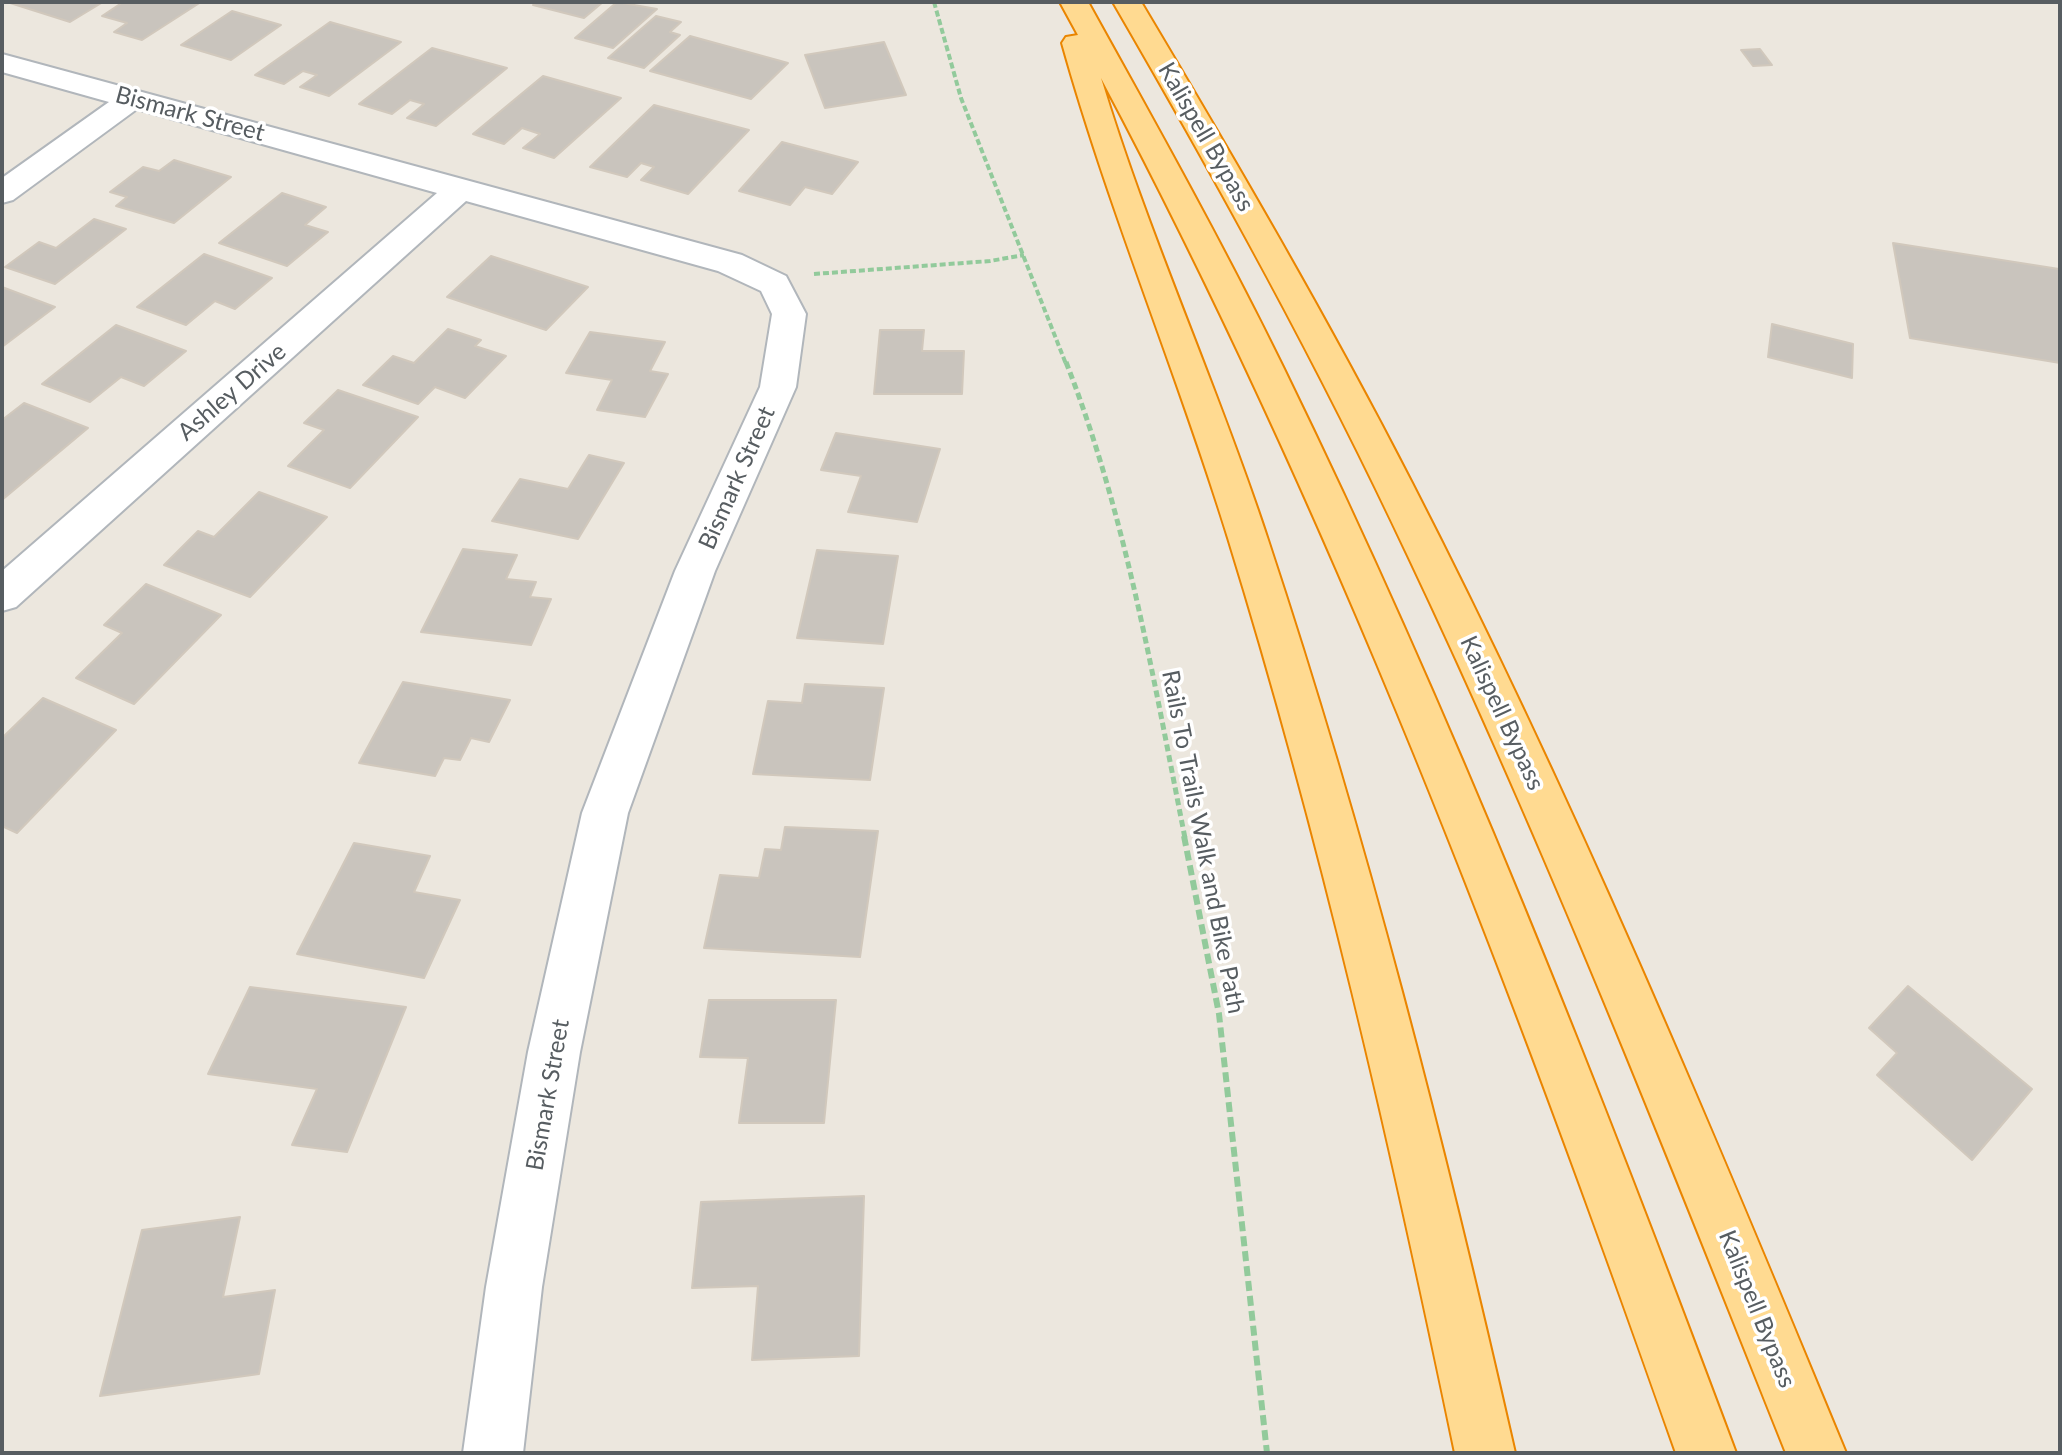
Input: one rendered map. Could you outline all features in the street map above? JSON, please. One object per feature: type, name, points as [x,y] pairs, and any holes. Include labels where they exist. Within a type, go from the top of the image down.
[{"type":"highway","points":[[1066,2],[1099,121],[1212,434],[1288,665],[1389,1035],[1485,1453]]},
{"type":"highway","name":"Kalispell Bypass","points":[[1074,2],[1209,254],[1266,369],[1380,621],[1465,822],[1565,1075],[1706,1453]]},
{"type":"highway","name":"Kalispell Bypass","points":[[1127,2],[1285,277],[1468,639],[1573,868],[1816,1453]]},
{"type":"street","name":"Bismark Street","points":[[2,63],[730,263],[774,284],[789,314],[778,387],[695,571],[605,813],[554,1052],[514,1287],[493,1453]]},
{"type":"street","points":[[2,193],[133,98]]},
{"type":"street","name":"Ashley Drive","points":[[2,595],[461,188]]},
{"type":"path","name":"Rails To Trails Walk and Bike Path","points":[[934,2],[961,98],[1093,431],[1138,599],[1219,1014],[1267,1453]]},
{"type":"path","points":[[774,284],[809,275],[990,261],[1024,255]]},
{"type":"building","points":[[7,2],[103,2],[70,22]]},
{"type":"building","points":[[123,2],[201,2],[142,40],[114,32],[127,23],[102,16]]},
{"type":"building","points":[[537,2],[603,2],[584,18],[533,5]]},
{"type":"building","points":[[617,2],[657,9],[613,48],[575,38]]},
{"type":"building","points":[[232,11],[281,25],[231,60],[181,45]]},
{"type":"building","points":[[656,16],[681,22],[670,32],[680,35],[644,68],[608,58]]},
{"type":"building","points":[[330,22],[401,42],[329,96],[300,87],[317,75],[303,71],[284,84],[255,75]]},
{"type":"building","points":[[690,36],[788,63],[751,99],[650,71]]},
{"type":"building","points":[[884,42],[906,95],[825,108],[805,55]]},
{"type":"building","points":[[432,48],[507,68],[436,126],[407,118],[424,104],[410,100],[392,114],[359,104]]},
{"type":"building","points":[[1760,49],[1772,65],[1753,66],[1741,50]]},
{"type":"building","points":[[543,76],[621,98],[554,158],[523,148],[540,134],[522,128],[504,144],[473,134]]},
{"type":"building","points":[[654,105],[749,130],[688,194],[641,180],[654,167],[641,163],[627,177],[590,167]]},
{"type":"building","points":[[782,142],[858,162],[832,194],[805,187],[790,205],[739,191]]},
{"type":"building","points":[[174,160],[231,177],[174,223],[116,206],[127,197],[110,192],[143,167],[159,171]]},
{"type":"building","points":[[282,193],[326,207],[305,225],[328,232],[287,266],[219,243]]},
{"type":"building","points":[[94,219],[126,229],[55,284],[5,267],[39,242],[56,248]]},
{"type":"building","points":[[1893,243],[2059,269],[2060,363],[1910,338]]},
{"type":"building","points":[[204,254],[272,278],[235,309],[215,301],[186,325],[137,307]]},
{"type":"building","points":[[491,256],[588,287],[546,330],[447,297]]},
{"type":"building","points":[[2,287],[55,307],[2,347]]},
{"type":"building","points":[[1772,324],[1853,344],[1852,378],[1768,357]]},
{"type":"building","points":[[116,325],[186,351],[144,386],[121,377],[90,402],[42,384]]},
{"type":"building","points":[[448,329],[481,340],[475,346],[506,356],[465,398],[435,387],[418,404],[363,385],[393,356],[414,363]]},
{"type":"building","points":[[880,330],[924,330],[922,351],[964,351],[962,394],[874,394]]},
{"type":"building","points":[[590,332],[665,342],[650,371],[668,374],[645,417],[597,410],[612,380],[566,373]]},
{"type":"building","points":[[338,390],[418,417],[350,488],[288,466],[324,430],[304,423]]},
{"type":"building","points":[[24,403],[88,428],[2,500],[2,420]]},
{"type":"building","points":[[836,433],[940,449],[917,522],[848,512],[861,476],[821,470]]},
{"type":"building","points":[[589,455],[624,463],[578,539],[492,521],[520,479],[568,489]]},
{"type":"building","points":[[259,492],[327,517],[250,597],[164,565],[198,531],[214,537]]},
{"type":"building","points":[[463,549],[517,555],[506,579],[536,582],[530,597],[551,599],[531,645],[421,632]]},
{"type":"building","points":[[817,550],[898,556],[883,644],[797,638]]},
{"type":"building","points":[[146,584],[221,615],[134,704],[76,678],[122,633],[104,625]]},
{"type":"building","points":[[403,682],[510,700],[489,742],[471,738],[460,760],[444,758],[435,776],[359,763]]},
{"type":"building","points":[[805,684],[884,688],[870,780],[753,774],[768,701],[802,703]]},
{"type":"building","points":[[43,698],[116,730],[17,833],[2,826],[2,738]]},
{"type":"building","points":[[785,827],[878,831],[860,957],[704,948],[720,875],[759,878],[765,849],[781,850]]},
{"type":"building","points":[[354,843],[430,856],[414,892],[460,900],[424,978],[297,954]]},
{"type":"building","points":[[1908,986],[2032,1089],[1972,1160],[1877,1075],[1897,1053],[1869,1028]]},
{"type":"building","points":[[250,987],[406,1007],[347,1152],[292,1145],[317,1089],[208,1074]]},
{"type":"building","points":[[709,1000],[836,1000],[824,1123],[739,1123],[748,1058],[700,1057]]},
{"type":"building","points":[[864,1196],[859,1356],[752,1360],[758,1286],[692,1288],[701,1202]]},
{"type":"building","points":[[240,1217],[223,1297],[275,1290],[259,1374],[100,1396],[142,1230]]}]
